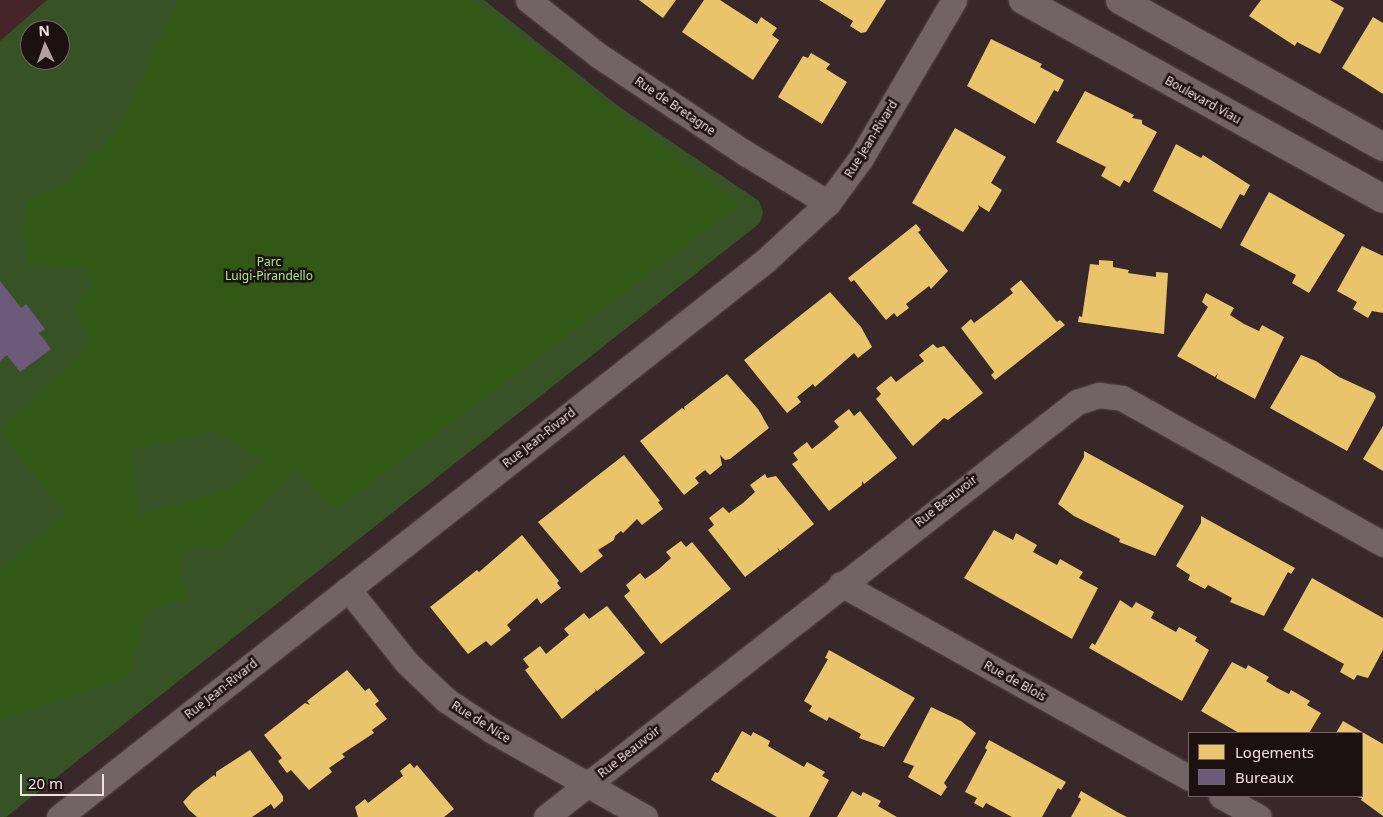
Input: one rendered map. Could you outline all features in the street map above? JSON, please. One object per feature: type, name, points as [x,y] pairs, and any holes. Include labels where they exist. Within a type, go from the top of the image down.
[{"type":"main road","name":"Boulevard Viau","points":[[1023,0],[1383,199]]},
{"type":"main road","points":[[1120,0],[1383,147]]},
{"type":"street","name":"Rue de Bretagne","points":[[528,0],[598,55],[746,153],[828,203]]},
{"type":"street","name":"Rue Jean-Rivard","points":[[59,817],[766,260],[828,203],[861,158],[954,0]]},
{"type":"street","name":"Rue Beauvoir","points":[[546,817],[1059,413],[1077,402],[1099,395],[1129,402],[1383,544]]},
{"type":"street","name":"Rue de Blois","points":[[841,584],[1188,777]]},
{"type":"street","name":"Rue de Nice","points":[[348,590],[407,663],[446,700],[587,785],[645,817]]},
{"type":"street","points":[[1223,797],[1259,817]]},
{"type":"shaded area","points":[[0,0],[47,0],[24,20],[20,20],[20,24],[0,41]]},
{"type":"green space","name":"Parc Luigi-Pirandello","points":[[47,0],[484,0],[621,108],[759,201],[763,212],[760,223],[6,817],[0,817],[0,41],[20,24],[20,70],[70,70],[70,20],[24,20]]},
{"type":"green space","name":"Parc Luigi-Pirandello","points":[[179,0],[472,0],[740,205],[335,510],[295,469],[223,547],[189,546],[178,561],[188,600],[146,609],[129,677],[0,720],[0,571],[65,513],[9,443],[1,429],[91,345],[75,307],[94,285],[84,268],[30,264],[23,228],[28,199],[63,187],[116,132]],"holes":[[[215,431],[264,461],[228,490],[138,515],[132,449]]]},
{"type":"building: Logements","points":[[639,0],[676,0],[663,18]]},
{"type":"building: Logements","points":[[704,0],[720,0],[757,24],[761,17],[777,28],[772,35],[779,40],[753,80],[682,32]]},
{"type":"building: Logements","points":[[819,0],[886,0],[866,32],[861,33],[850,26],[853,21]]},
{"type":"building: Logements","points":[[1261,0],[1330,0],[1344,8],[1320,54],[1297,42],[1295,46],[1249,16]]},
{"type":"building: Logements","points":[[1373,17],[1383,23],[1383,94],[1342,68]]},
{"type":"building: Logements","points":[[991,39],[1042,64],[1040,67],[1064,80],[1058,92],[1054,90],[1035,124],[967,86]]},
{"type":"building: Logements","points":[[811,53],[830,64],[826,69],[847,82],[822,124],[778,97],[803,56],[808,58]]},
{"type":"building: Logements","points":[[1085,91],[1134,115],[1132,118],[1142,120],[1142,124],[1157,132],[1129,183],[1124,180],[1120,187],[1101,176],[1106,167],[1056,142]]},
{"type":"building: Logements","points":[[955,128],[1006,157],[991,183],[1002,190],[989,212],[978,205],[979,208],[963,232],[912,203]]},
{"type":"building: Logements","points":[[1176,144],[1201,158],[1203,155],[1250,185],[1244,196],[1240,194],[1221,229],[1153,191]]},
{"type":"building: Logements","points":[[1269,192],[1345,235],[1309,293],[1292,283],[1296,275],[1240,245]]},
{"type":"building: Logements","points":[[916,224],[921,230],[918,232],[948,271],[931,289],[929,286],[906,304],[909,308],[897,317],[894,313],[886,320],[854,280],[851,282],[848,278]]},
{"type":"building: Logements","points":[[1362,246],[1383,256],[1383,313],[1372,311],[1368,318],[1353,309],[1357,302],[1337,291]]},
{"type":"building: Logements","points":[[1099,260],[1113,261],[1113,267],[1129,270],[1128,273],[1156,277],[1156,272],[1168,273],[1164,334],[1078,322],[1079,316],[1082,317],[1090,264],[1099,265]]},
{"type":"building: Logements","points":[[1021,280],[1057,322],[1060,320],[1065,325],[995,380],[991,375],[994,372],[961,328],[971,319],[974,323],[1013,293],[1010,289]]},
{"type":"building: Logements","points":[[830,292],[861,327],[872,347],[858,358],[854,353],[815,387],[813,384],[797,397],[801,402],[787,413],[744,360]]},
{"type":"building: Logements","points":[[1206,293],[1234,308],[1230,315],[1244,324],[1259,331],[1262,325],[1284,337],[1255,399],[1216,378],[1218,373],[1215,377],[1177,356],[1208,307],[1202,302]]},
{"type":"building: Logements","points":[[933,344],[937,348],[944,346],[983,393],[948,420],[944,418],[913,446],[876,399],[881,394],[876,388],[891,376],[896,382],[924,361],[919,355]]},
{"type":"building: Logements","points":[[1301,355],[1316,361],[1339,377],[1374,393],[1376,397],[1347,451],[1270,408]]},
{"type":"building: Logements","points":[[727,374],[758,409],[769,428],[730,459],[725,460],[720,455],[722,465],[710,475],[705,470],[695,478],[699,483],[684,495],[640,441],[682,408],[685,410],[684,407]]},
{"type":"building: Logements","points":[[849,409],[854,416],[860,411],[897,458],[864,484],[862,481],[862,485],[829,511],[792,464],[798,460],[793,453],[807,442],[812,449],[839,427],[834,421]]},
{"type":"building: Logements","points":[[1383,426],[1383,471],[1363,459]]},
{"type":"building: Logements","points":[[1084,451],[1184,506],[1155,556],[1119,542],[1120,539],[1074,516],[1058,504],[1084,457]]},
{"type":"building: Logements","points":[[624,455],[660,501],[658,502],[663,509],[642,525],[637,519],[623,533],[621,531],[615,536],[614,540],[598,550],[603,556],[581,573],[538,522]]},
{"type":"building: Logements","points":[[765,474],[767,478],[776,476],[814,524],[780,551],[777,547],[779,551],[745,577],[708,530],[714,525],[709,518],[723,507],[729,513],[743,503],[755,492],[750,485]]},
{"type":"building: Logements","points":[[1201,516],[1295,568],[1291,574],[1288,572],[1264,616],[1230,602],[1232,598],[1208,585],[1205,589],[1188,580],[1190,575],[1176,566],[1201,523]]},
{"type":"building: Logements","points":[[994,530],[1013,540],[1016,533],[1037,545],[1033,552],[1057,565],[1060,559],[1083,572],[1079,578],[1098,588],[1072,639],[964,578]]},
{"type":"building: Logements","points":[[522,535],[559,581],[557,583],[561,588],[541,604],[537,598],[507,625],[511,630],[491,646],[486,641],[468,654],[430,607],[477,570],[479,572]]},
{"type":"building: Logements","points":[[681,541],[686,547],[692,542],[731,589],[661,644],[624,596],[630,591],[626,585],[640,573],[645,579],[659,569],[671,558],[666,552]]},
{"type":"building: Logements","points":[[1312,578],[1383,618],[1383,650],[1368,678],[1357,675],[1354,680],[1340,672],[1344,664],[1283,630]]},
{"type":"building: Logements","points":[[1120,600],[1132,608],[1136,602],[1154,612],[1151,618],[1176,632],[1179,627],[1197,637],[1195,641],[1209,650],[1182,701],[1089,648],[1092,643],[1095,645]]},
{"type":"building: Logements","points":[[607,606],[645,653],[597,691],[594,688],[596,691],[562,719],[525,670],[529,667],[523,659],[540,646],[546,654],[569,635],[564,629],[584,613],[589,619]]},
{"type":"building: Logements","points":[[829,650],[915,698],[884,747],[859,738],[861,734],[829,717],[827,721],[809,711],[812,706],[804,701],[828,659],[825,658]]},
{"type":"building: Logements","points":[[1232,662],[1246,669],[1248,665],[1269,677],[1266,681],[1289,694],[1291,690],[1310,701],[1307,705],[1321,713],[1310,732],[1237,732],[1201,711]]},
{"type":"building: Logements","points":[[347,670],[365,691],[369,688],[379,701],[375,704],[387,719],[372,730],[374,733],[342,754],[345,757],[329,768],[332,772],[309,790],[291,770],[287,773],[278,761],[282,758],[264,735],[305,703],[310,705],[307,701]]},
{"type":"building: Logements","points":[[931,707],[961,721],[976,733],[944,783],[947,787],[941,796],[908,777],[914,766],[903,762]]},
{"type":"building: Logements","points":[[1343,721],[1362,732],[1337,732]]},
{"type":"building: Logements","points":[[742,731],[751,736],[753,732],[770,741],[768,746],[804,767],[807,762],[825,772],[822,776],[829,780],[809,817],[777,817],[711,780],[715,772],[718,773]]},
{"type":"building: Logements","points":[[1363,732],[1383,744],[1383,816],[1361,800],[1362,798],[1357,797],[1363,797]]},
{"type":"building: Logements","points":[[989,740],[1066,782],[1061,790],[1058,788],[1042,817],[1012,817],[986,803],[983,808],[974,803],[977,798],[965,792],[987,750],[985,748]]},
{"type":"building: Logements","points":[[250,750],[283,796],[283,801],[274,809],[271,804],[252,817],[197,817],[189,810],[183,802],[193,791],[214,775],[216,777],[216,772]]},
{"type":"building: Logements","points":[[410,763],[414,768],[417,765],[454,809],[444,817],[358,817],[355,807],[365,799],[368,803],[403,776],[400,771]]},
{"type":"building: Logements","points":[[852,791],[861,796],[863,792],[881,801],[878,806],[897,817],[837,817]]},
{"type":"building: Logements","points":[[1081,791],[1127,817],[1071,817],[1081,799],[1078,797]]},
{"type":"building: Bureaux","points":[[0,281],[21,308],[26,304],[45,329],[39,333],[51,349],[20,372],[7,355],[0,361]]}]
